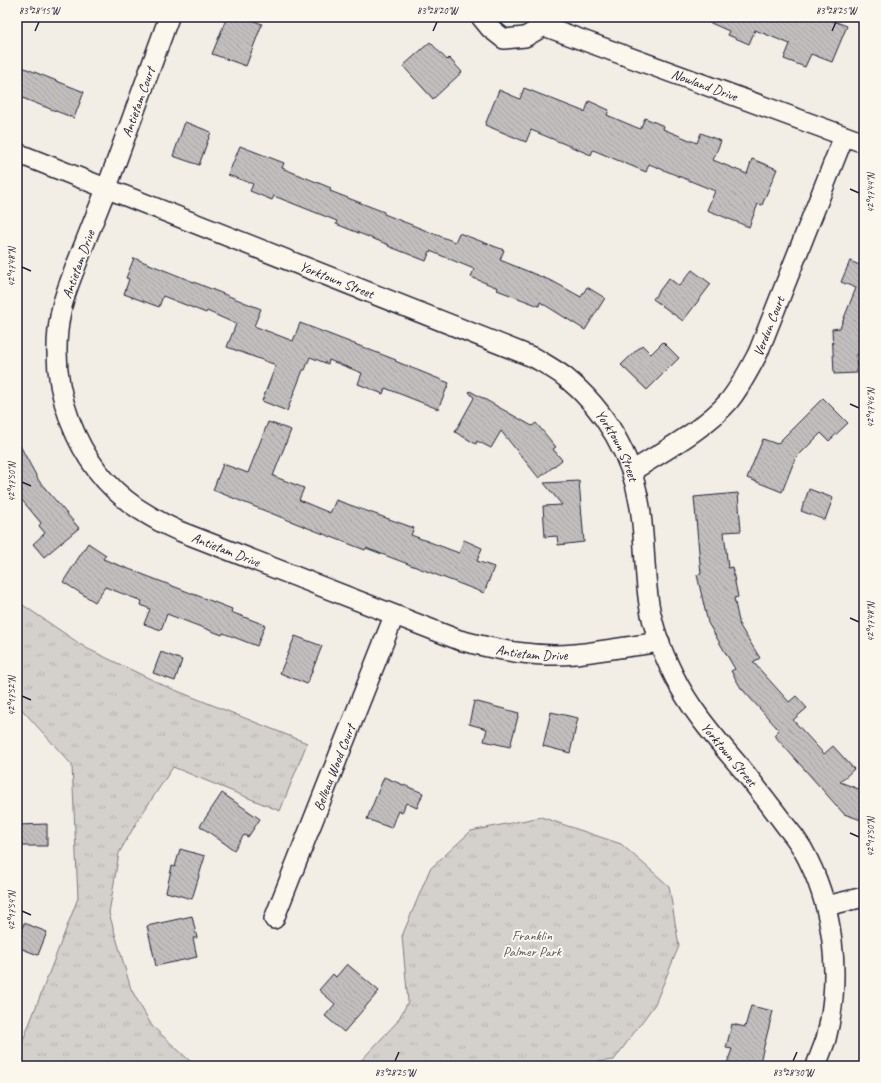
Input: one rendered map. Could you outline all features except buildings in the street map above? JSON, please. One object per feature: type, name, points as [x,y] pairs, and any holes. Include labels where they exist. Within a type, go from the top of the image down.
[{"type":"street","name":"Antietam Court","points":[[106,188],[169,17]]},
{"type":"street","name":"Nowland Drive","points":[[481,17],[490,28],[504,39],[525,37],[540,21],[864,143]]},
{"type":"street","name":"Verdun Court","points":[[632,472],[680,441],[711,418],[729,401],[743,382],[758,353],[844,136]]},
{"type":"street","name":"Yorktown Street","points":[[17,152],[535,358],[565,377],[594,404],[614,433],[632,472],[640,507],[649,605],[660,642],[674,676],[696,713],[768,801],[800,846],[814,872],[826,906],[831,929],[834,967],[833,991],[825,1040],[816,1066]]},
{"type":"street","name":"Antietam Drive","points":[[106,188],[66,291],[61,311],[57,340],[58,369],[64,404],[74,430],[88,457],[101,474],[136,508],[160,522],[186,534],[394,616],[459,640],[486,647],[520,653],[547,655],[574,654],[660,642]]},
{"type":"street","name":"Belleau Wood Court","points":[[274,919],[394,616]]},
{"type":"street","points":[[826,906],[864,897]]},
{"type":"green space","points":[[17,601],[86,648],[165,686],[307,743],[280,811],[173,767],[138,820],[119,853],[109,913],[131,989],[152,1026],[190,1061],[199,1066],[17,1066],[17,1056],[78,898],[72,765],[17,704]]},
{"type":"green space","name":"Franklin Palmer Park","points":[[541,817],[621,844],[669,886],[679,946],[655,1004],[614,1060],[559,1066],[356,1066],[397,1022],[408,1002],[402,936],[430,869],[471,831]]}]
